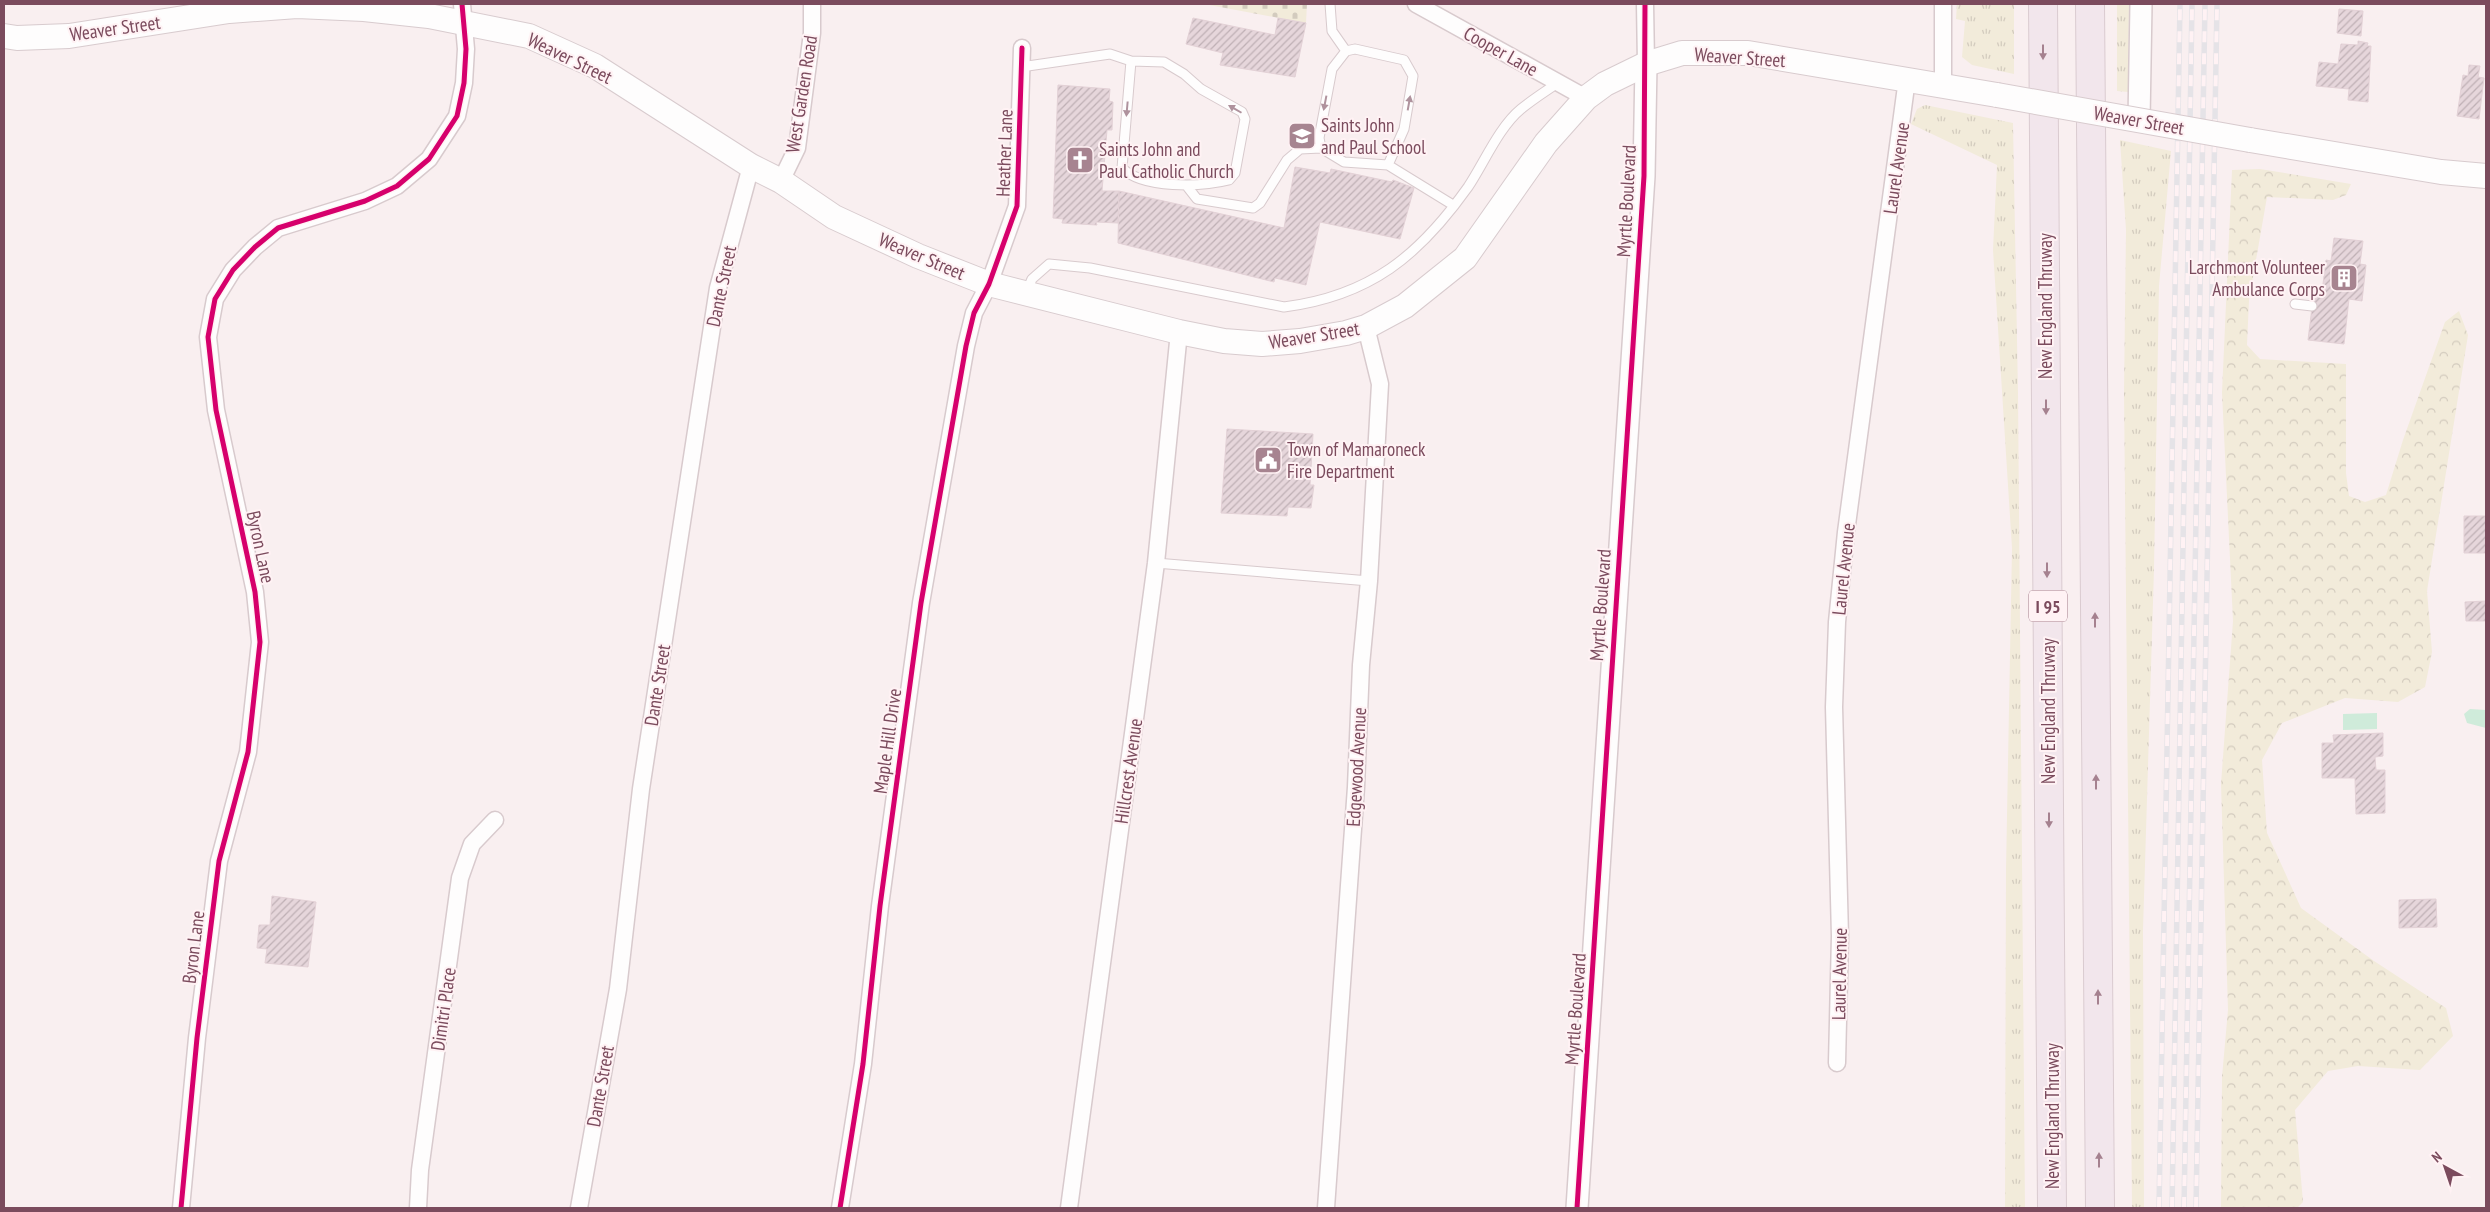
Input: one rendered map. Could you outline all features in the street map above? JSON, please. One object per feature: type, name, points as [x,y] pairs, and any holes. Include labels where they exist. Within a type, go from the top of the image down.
[{"type":"highway","name":"New England Thruway","points":[[2043,4],[2052,1208]]},
{"type":"highway","points":[[2090,4],[2100,1208]]},
{"type":"main road","name":"Weaver Street","points":[[4,36],[69,36],[230,11],[296,6],[463,13],[529,36],[595,66],[751,166],[781,181],[834,217],[918,256],[989,284],[1179,332],[1224,341],[1262,344],[1300,341],[1366,327],[1405,306],[1465,258],[1546,143],[1586,98],[1605,84],[1646,64],[1682,53],[1748,54],[1997,95],[2139,111],[2250,140],[2441,172],[2486,176]]},
{"type":"main road","points":[[2441,172],[2486,193]]},
{"type":"street","name":"West Garden Road","points":[[781,181],[796,148],[812,33],[812,4]]},
{"type":"street","name":"Cooper Lane","points":[[1416,4],[1586,98]]},
{"type":"street","name":"Myrtle Boulevard","points":[[1577,1208],[1644,176],[1645,4]]},
{"type":"street","points":[[1943,4],[1943,86]]},
{"type":"street","points":[[2139,111],[2141,4]]},
{"type":"street","name":"Byron Lane","points":[[181,1208],[197,1038],[219,861],[248,752],[260,642],[255,592],[216,410],[208,337],[215,299],[233,270],[255,247],[278,228],[365,201],[397,186],[430,159],[457,116],[464,82],[466,49],[463,13]]},
{"type":"street","name":"Heather Lane","points":[[989,284],[1017,206],[1022,48]]},
{"type":"street","name":"Laurel Avenue","points":[[1837,1063],[1840,936],[1834,707],[1837,622],[1846,532],[1907,79]]},
{"type":"street","name":"Dante Street","points":[[579,1208],[618,989],[641,789],[718,288],[751,166]]},
{"type":"street","name":"Maple Hill Drive","points":[[840,1208],[863,1064],[880,906],[921,603],[966,346],[974,312],[989,284]]},
{"type":"street","name":"Edgewood Avenue","points":[[1326,1208],[1354,817],[1361,665],[1380,384],[1366,327]]},
{"type":"street","name":"Hillcrest Avenue","points":[[1069,1208],[1156,563],[1179,332]]},
{"type":"street","name":"Dimitri Place","points":[[418,1208],[420,1170],[460,878],[472,844],[495,820]]},
{"type":"lane","points":[[1330,4],[1332,31],[1346,51]]},
{"type":"lane","points":[[1321,148],[1319,138],[1332,69],[1346,51],[1355,49],[1404,60],[1413,76],[1404,129],[1388,165]]},
{"type":"lane","points":[[1022,67],[1110,54],[1131,61],[1164,62],[1184,74],[1200,89],[1242,112],[1245,119],[1235,173],[1229,180],[1186,185],[1130,176],[1122,168],[1131,61]]},
{"type":"lane","points":[[1026,293],[1032,279],[1049,264],[1090,268],[1284,307],[1339,297],[1381,276],[1410,255],[1428,237],[1453,205],[1498,138],[1520,110],[1558,82]]},
{"type":"lane","points":[[1186,185],[1197,199],[1253,208],[1260,203],[1287,160],[1300,149],[1321,148],[1344,162],[1388,165],[1453,205]]},
{"type":"lane","points":[[2295,304],[2312,306]]},
{"type":"lane","points":[[1156,563],[1368,581]]},
{"type":"green space","points":[[1204,4],[1307,4],[1306,23]]},
{"type":"green space","points":[[1957,4],[2014,4],[2014,74],[1972,65],[1962,57],[1965,21],[1956,19]]},
{"type":"green space","points":[[2117,4],[2129,4],[2128,92],[2117,91]]},
{"type":"green space","points":[[1925,105],[2013,123],[2018,393],[2025,1208],[2005,1208],[2006,869],[2012,548],[1993,250],[1997,165],[1911,124],[1917,109]]},
{"type":"green space","points":[[2120,140],[2171,151],[2159,286],[2154,569],[2143,930],[2144,1208],[2132,1208],[2124,392],[2126,230]]},
{"type":"green space","points":[[2260,169],[2351,184],[2346,195],[2333,200],[2267,197],[2249,300],[2247,345],[2260,359],[2346,364],[2346,473],[2349,496],[2365,502],[2386,495],[2403,440],[2445,322],[2459,311],[2468,335],[2427,591],[2432,652],[2425,687],[2398,702],[2345,698],[2282,723],[2262,760],[2267,833],[2301,908],[2374,961],[2446,1008],[2453,1036],[2420,1070],[2358,1066],[2328,1071],[2295,1110],[2303,1202],[2297,1208],[2221,1208],[2222,1077],[2228,1010],[2221,784],[2233,621],[2222,393],[2232,170]]},
{"type":"shaded area","points":[[2470,709],[2486,710],[2486,728],[2467,723],[2464,714]]},
{"type":"shaded area","points":[[2377,713],[2377,729],[2343,730],[2343,714]]},
{"type":"building","points":[[2339,9],[2363,11],[2361,36],[2337,33]]},
{"type":"building","points":[[1193,18],[1275,35],[1278,18],[1306,23],[1295,77],[1220,65],[1223,53],[1186,44]]},
{"type":"building","points":[[2358,41],[2368,43],[2367,46],[2371,46],[2368,102],[2348,100],[2349,89],[2316,86],[2319,62],[2338,64],[2341,44],[2358,45]]},
{"type":"building","points":[[2469,65],[2480,66],[2478,77],[2484,78],[2479,119],[2457,116],[2463,75],[2468,76]]},
{"type":"building","name":"Saints John and Paul Catholic Church","points":[[1058,85],[1110,89],[1109,101],[1113,102],[1112,130],[1107,130],[1102,191],[1119,191],[1118,223],[1096,222],[1097,225],[1062,223],[1063,219],[1053,218]]},
{"type":"building","points":[[1295,167],[1330,173],[1331,169],[1392,182],[1393,180],[1414,188],[1400,239],[1320,222],[1306,285],[1275,278],[1274,282],[1118,243],[1119,191],[1284,228]]},
{"type":"building","name":"Larchmont Volunteer Ambulance Corps","points":[[2334,238],[2363,241],[2360,264],[2366,265],[2362,301],[2349,299],[2344,344],[2308,340],[2314,291],[2322,292],[2326,260],[2331,261]]},
{"type":"building","name":"Town of Mamaroneck Fire Department","points":[[1227,429],[1313,434],[1310,485],[1314,485],[1311,508],[1288,507],[1287,516],[1221,513]]},
{"type":"building","points":[[2464,516],[2486,516],[2486,553],[2464,553]]},
{"type":"building","points":[[2486,601],[2486,621],[2466,621],[2465,602]]},
{"type":"building","points":[[2383,733],[2383,756],[2375,757],[2376,770],[2385,770],[2385,813],[2356,814],[2355,778],[2322,778],[2322,743],[2334,743],[2333,735]]},
{"type":"building","points":[[272,896],[316,902],[308,967],[265,963],[267,949],[257,948],[259,925],[270,925]]},
{"type":"building","points":[[2436,899],[2437,927],[2399,928],[2399,900]]},
{"type":"railway","points":[[2159,1208],[2180,4]]},
{"type":"railway","points":[[2172,1208],[2192,4]]},
{"type":"railway","points":[[2184,1208],[2205,4]]},
{"type":"railway","points":[[2196,1208],[2217,4]]},
{"type":"cycle path","points":[[181,1208],[197,1038],[219,861],[248,752],[260,642],[255,592],[216,410],[208,337],[215,299],[233,270],[255,247],[278,228],[365,201],[397,186],[429,159],[457,116],[464,83],[466,49],[462,4]]},
{"type":"cycle path","points":[[1577,1208],[1644,176],[1645,4]]},
{"type":"cycle path","points":[[840,1208],[863,1064],[880,906],[921,603],[966,346],[974,313],[989,284],[1017,206],[1022,48]]},
{"type":"place","name":"Saints John and Paul School","points":[[1302,136]]},
{"type":"place","name":"Saints John and Paul Catholic Church","points":[[1080,160]]},
{"type":"place","name":"Larchmont Volunteer Ambulance Corps","points":[[2344,278]]},
{"type":"place","name":"Town of Mamaroneck Fire Department","points":[[1268,460]]}]
